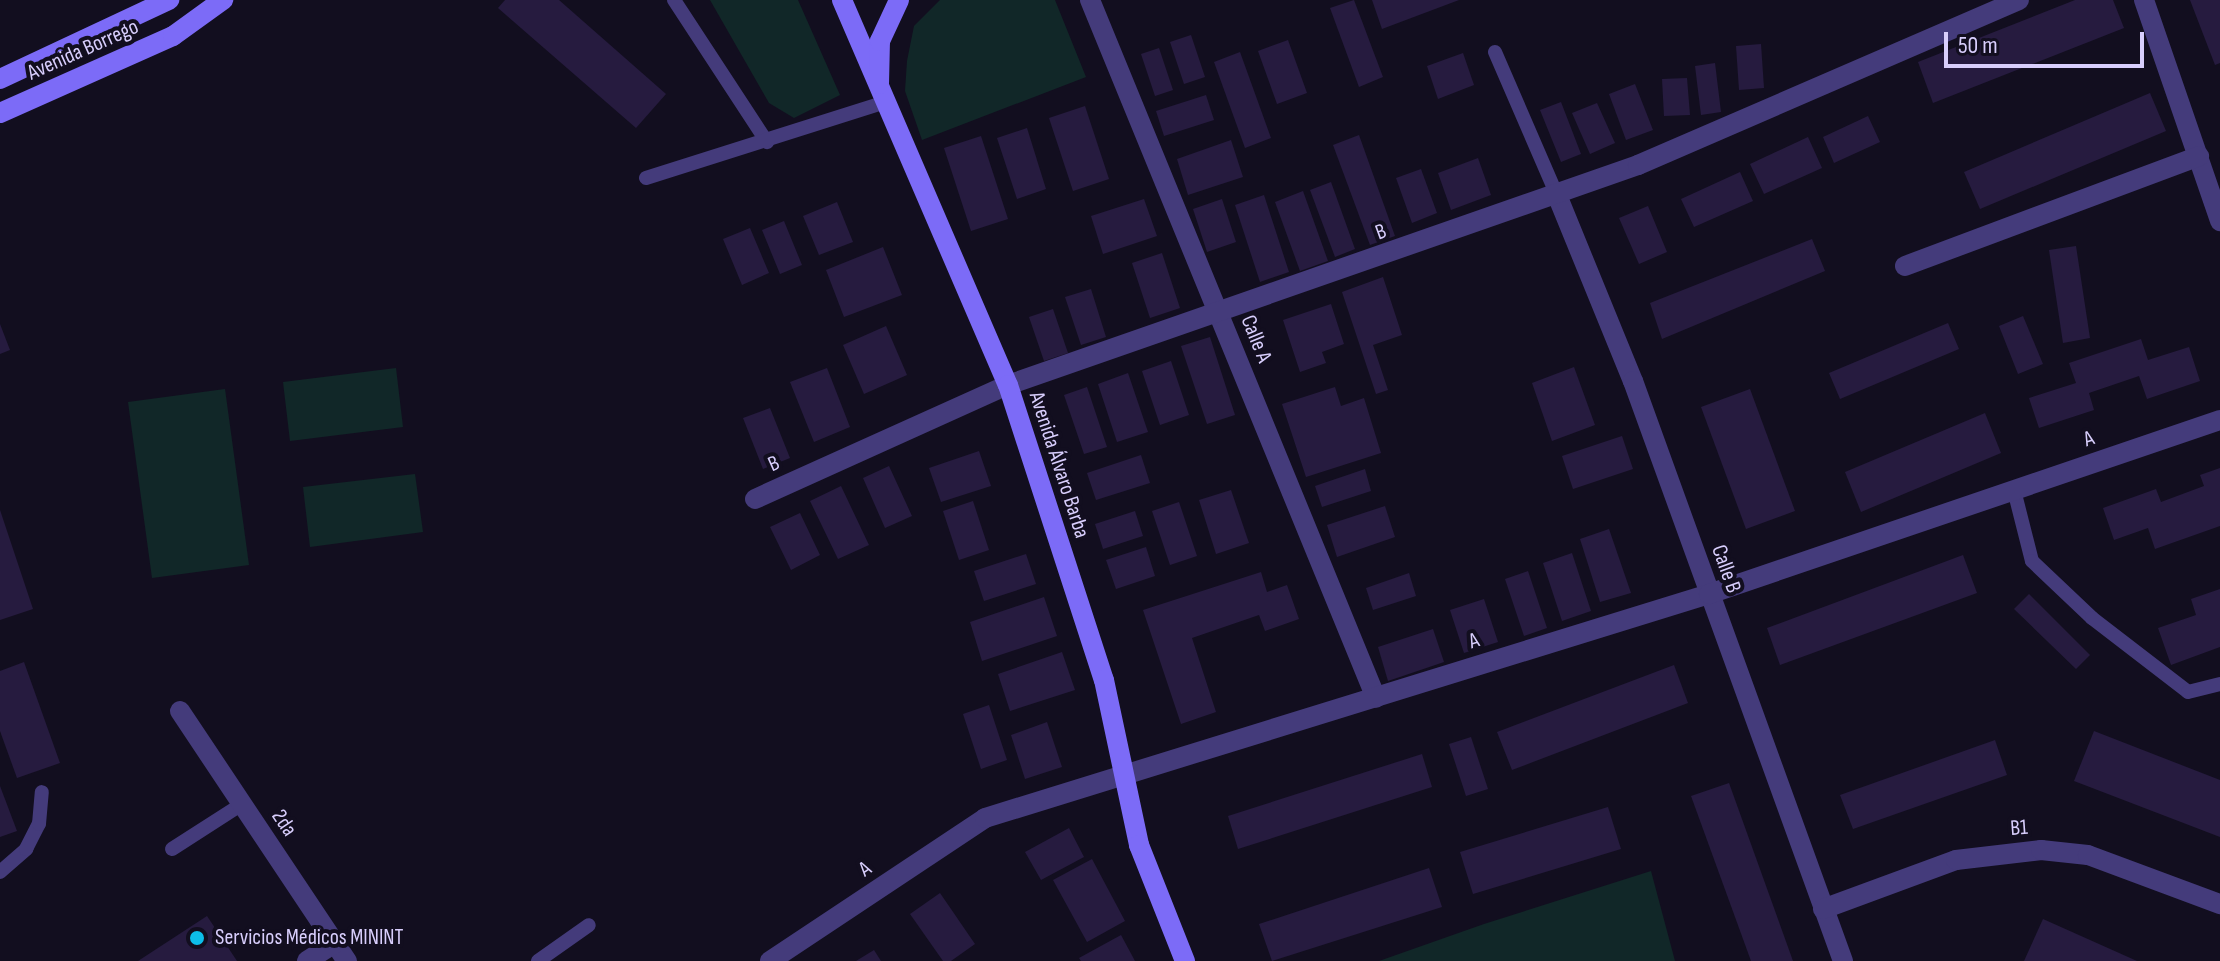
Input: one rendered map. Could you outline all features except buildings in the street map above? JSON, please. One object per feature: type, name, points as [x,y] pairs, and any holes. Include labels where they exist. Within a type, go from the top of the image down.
[{"type":"street","name":"Avenida Borrego","points":[[0,79],[169,0]]},
{"type":"street","name":"Avenida Borrego","points":[[0,113],[173,36],[223,0]]},
{"type":"street","name":"Avenida Álvaro Barba","points":[[842,0],[1008,385],[1104,680],[1126,771],[1139,845],[1185,961]]},
{"type":"street","points":[[882,97],[880,41],[899,0]]},
{"type":"street","name":"Calle A","points":[[1090,0],[1376,698]]},
{"type":"street","name":"B","points":[[755,499],[1008,385],[1220,315],[1638,165],[2019,0]]},
{"type":"street","points":[[2144,0],[2220,221]]},
{"type":"street","points":[[1905,266],[2199,156]]},
{"type":"street","name":"Calle B","points":[[1557,195],[1633,381],[1843,961]]},
{"type":"street","name":"A","points":[[776,959],[985,818],[1126,771],[1376,698],[1709,594],[2220,420]]},
{"type":"street","name":"2da","points":[[180,711],[347,961]]},
{"type":"street","name":"B1","points":[[1823,909],[1956,860],[2041,850],[2088,855],[2220,904]]},
{"type":"street","points":[[307,961],[335,943]]},
{"type":"lane","points":[[674,0],[767,142]]},
{"type":"lane","points":[[1495,52],[1557,195]]},
{"type":"lane","points":[[646,178],[767,142],[882,97]]},
{"type":"lane","points":[[2014,490],[2032,561],[2042,571],[2188,692],[2220,684]]},
{"type":"lane","points":[[0,872],[26,849],[39,824],[42,792]]},
{"type":"lane","points":[[172,849],[242,804]]},
{"type":"lane","points":[[538,961],[589,925]]},
{"type":"green space","points":[[710,0],[798,0],[840,95],[794,118],[769,103]]},
{"type":"green space","points":[[940,0],[1055,0],[1086,77],[922,140],[905,91],[907,61],[914,26]]},
{"type":"green space","points":[[396,368],[403,427],[290,441],[283,382]]},
{"type":"green space","points":[[225,389],[249,565],[152,578],[128,402]]},
{"type":"green space","points":[[415,474],[423,532],[310,547],[303,487]]},
{"type":"green space","points":[[1651,871],[1675,961],[1379,961],[1484,924]]},
{"type":"place","name":"Servicios Médicos MININT","points":[[197,938]]}]
